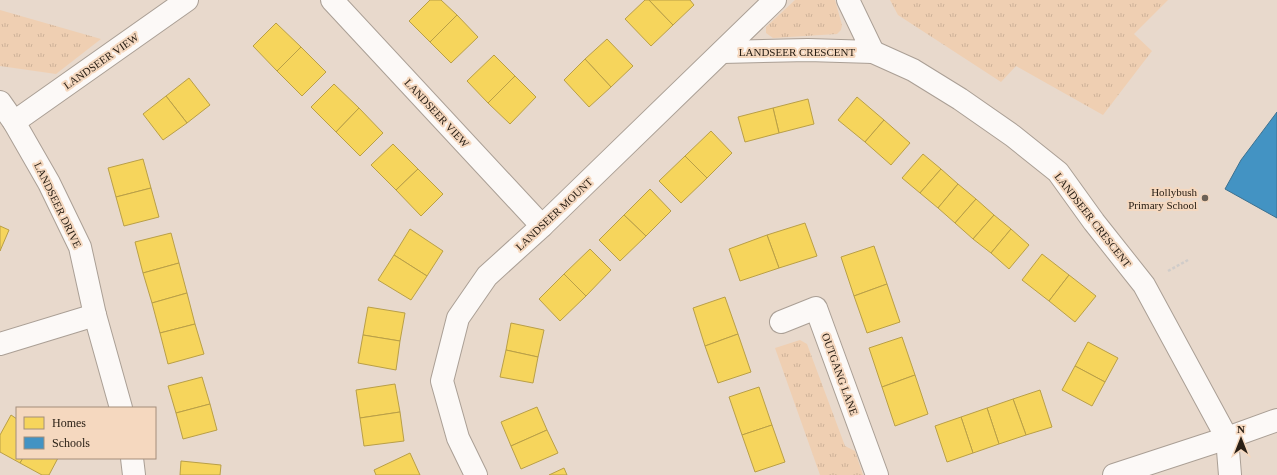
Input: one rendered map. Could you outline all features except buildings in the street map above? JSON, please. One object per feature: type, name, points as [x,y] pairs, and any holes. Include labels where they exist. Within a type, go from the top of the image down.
[{"type":"street","name":"LANDSEER VIEW","points":[[14,122],[187,0]]},
{"type":"street","name":"LANDSEER VIEW","points":[[332,0],[542,226]]},
{"type":"street","name":"LANDSEER MOUNT","points":[[476,475],[458,438],[442,381],[458,318],[487,276],[542,226],[775,0]]},
{"type":"street","name":"LANDSEER CRESCENT","points":[[848,0],[873,52]]},
{"type":"street","name":"LANDSEER CRESCENT","points":[[722,52],[808,50],[873,52],[913,70],[960,99],[1013,136],[1058,172],[1094,222],[1144,285],[1226,438]]},
{"type":"street","name":"LANDSEER DRIVE","points":[[0,102],[14,122],[49,183],[80,246],[95,315],[121,407]]},
{"type":"street","name":"OUTGANG LANE","points":[[780,322],[816,308],[877,475]]},
{"type":"street","points":[[0,344],[95,315]]},
{"type":"street","points":[[1114,475],[1277,420]]},
{"type":"street","points":[[1226,438],[1230,475]]},
{"type":"street","points":[[132,459],[134,475]]},
{"type":"green space","points":[[795,0],[835,0],[842,25],[841,30],[837,34],[773,38],[766,33],[766,27]]},
{"type":"green space","points":[[890,0],[1168,0],[1134,34],[1152,51],[1103,115],[1016,66],[1001,82],[898,15]]},
{"type":"green space","points":[[0,10],[101,39],[56,74],[0,66]]},
{"type":"green space","points":[[800,340],[807,344],[845,446],[855,451],[863,475],[820,475],[775,348]]},
{"type":"place","name":"Hollybush Primary School","points":[[1205,198]]}]
